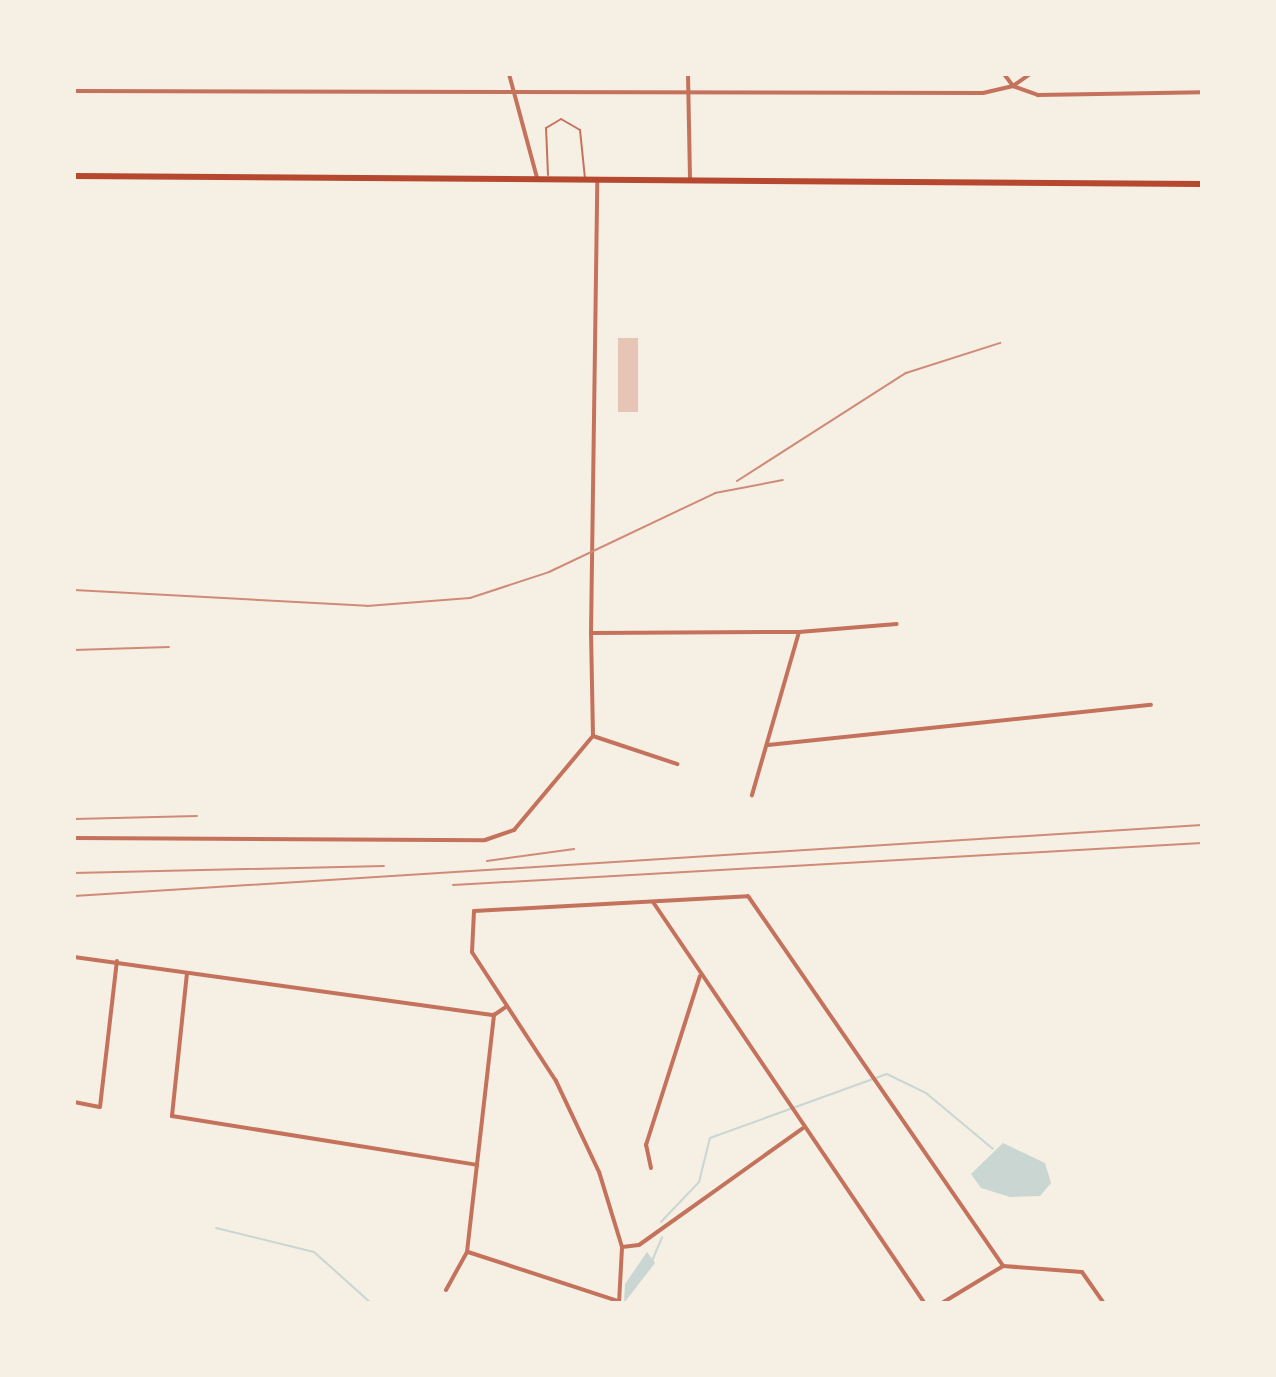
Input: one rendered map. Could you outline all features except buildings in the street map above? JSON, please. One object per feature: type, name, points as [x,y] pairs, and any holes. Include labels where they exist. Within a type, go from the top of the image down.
[{"type":"main road","points":[[74,176],[1202,184]]},
{"type":"street","points":[[509,74],[517,94],[537,178]]},
{"type":"street","points":[[688,74],[690,181]]},
{"type":"street","points":[[1004,74],[1013,86],[1038,95],[1202,92]]},
{"type":"street","points":[[74,91],[983,93],[1013,86],[1030,74]]},
{"type":"street","points":[[74,838],[485,840],[529,818],[593,736],[591,633],[597,179]]},
{"type":"street","points":[[591,633],[799,632],[897,624]]},
{"type":"street","points":[[752,795],[799,632]]},
{"type":"street","points":[[768,745],[1151,705]]},
{"type":"street","points":[[593,736],[677,764]]},
{"type":"street","points":[[467,1252],[618,1302],[622,1247],[578,1119],[472,952],[474,911],[748,896],[867,1074],[1004,1268]]},
{"type":"street","points":[[653,902],[700,976],[924,1303]]},
{"type":"street","points":[[74,957],[494,1015],[506,1007]]},
{"type":"street","points":[[74,1102],[100,1107],[117,961]]},
{"type":"street","points":[[187,973],[172,1116],[477,1165]]},
{"type":"street","points":[[651,1168],[646,1145],[700,976]]},
{"type":"street","points":[[446,1290],[467,1252],[494,1015]]},
{"type":"street","points":[[622,1247],[639,1245],[803,1128]]},
{"type":"street","points":[[942,1303],[1004,1268],[1082,1272],[1104,1303]]},
{"type":"lane","points":[[548,178],[545,134],[561,119],[580,130],[585,179]]},
{"type":"shaded area","points":[[1003,1143],[1045,1163],[1051,1183],[1040,1196],[1010,1197],[981,1188],[971,1174]]},
{"type":"shaded area","points":[[647,1252],[655,1263],[624,1303],[625,1284]]},
{"type":"waterway","points":[[661,1222],[699,1182],[710,1138],[887,1074],[926,1093],[993,1149]]},
{"type":"waterway","points":[[216,1228],[314,1252],[371,1303]]},
{"type":"waterway","points":[[652,1261],[662,1237]]},
{"type":"railway","points":[[737,481],[906,373],[1000,343]]},
{"type":"railway","points":[[74,590],[367,606],[470,598],[549,572],[715,493],[783,480]]},
{"type":"railway","points":[[74,650],[169,647]]},
{"type":"railway","points":[[74,819],[197,816]]},
{"type":"railway","points":[[74,896],[1202,825]]},
{"type":"railway","points":[[453,885],[1202,843]]},
{"type":"railway","points":[[487,861],[574,849]]},
{"type":"railway","points":[[74,873],[384,866]]}]
